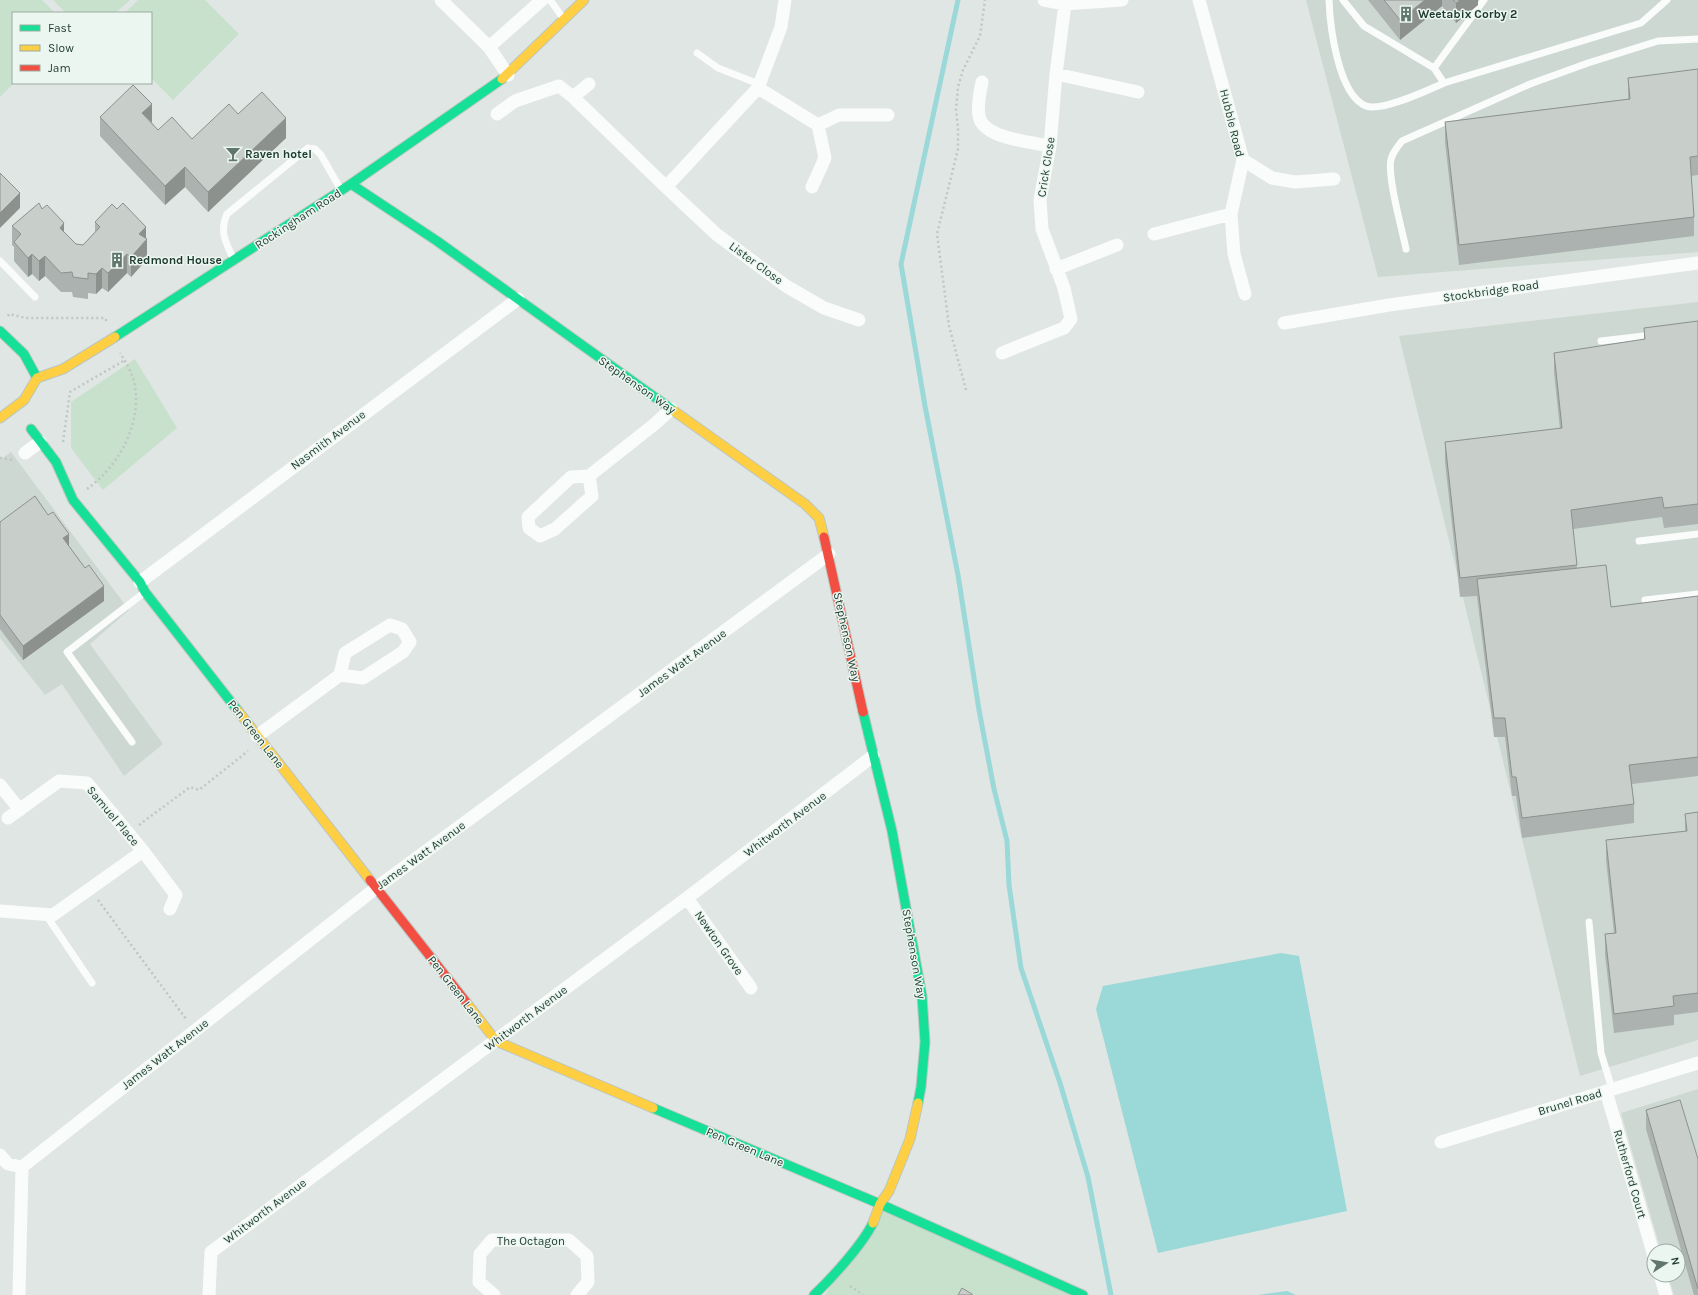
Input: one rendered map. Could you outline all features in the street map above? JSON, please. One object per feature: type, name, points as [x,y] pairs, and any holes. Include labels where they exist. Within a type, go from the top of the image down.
[{"type":"street","points":[[441,0],[489,48],[508,75]]},
{"type":"street","points":[[489,48],[542,0]]},
{"type":"street","name":"Rockingham Road","points":[[37,378],[63,369],[114,338],[341,191],[508,75],[563,19],[584,0]]},
{"type":"street","points":[[666,187],[758,86],[781,27],[785,0]]},
{"type":"street","points":[[1044,0],[1065,4],[1122,0]]},
{"type":"street","name":"Hubble Road","points":[[1199,0],[1243,160],[1230,214],[1234,254],[1245,294]]},
{"type":"street","name":"Crick Close","points":[[1002,353],[1049,336],[1064,328],[1071,319],[1064,288],[1042,229],[1040,200],[1050,146],[1056,74],[1065,4]]},
{"type":"street","points":[[1056,74],[1138,92]]},
{"type":"street","points":[[982,82],[978,100],[979,117],[986,128],[999,136],[1050,146]]},
{"type":"street","points":[[573,97],[590,84]]},
{"type":"street","name":"Lister Close","points":[[496,114],[515,101],[559,86],[573,97],[716,234],[786,286],[824,308],[858,320]]},
{"type":"street","points":[[758,86],[818,125],[825,158],[812,187]]},
{"type":"street","points":[[818,125],[839,115],[888,116]]},
{"type":"street","points":[[1243,160],[1272,178],[1295,182],[1334,179]]},
{"type":"street","name":"Stephenson Way","points":[[351,184],[437,241],[805,504],[819,518],[829,554],[873,756],[892,831],[922,996],[925,1042],[921,1087],[910,1139],[889,1191],[880,1204],[872,1224],[851,1254],[826,1284],[814,1295]]},
{"type":"street","points":[[1154,234],[1230,214]]},
{"type":"street","points":[[1056,269],[1117,245]]},
{"type":"street","name":"Stockbridge Road","points":[[1284,323],[1389,305],[1698,263]]},
{"type":"street","name":"Nasmith Avenue","points":[[143,587],[518,299]]},
{"type":"street","points":[[0,331],[24,354],[37,378],[24,400],[0,418]]},
{"type":"street","points":[[589,476],[592,496],[555,529],[540,536],[529,528],[528,517],[571,477],[589,476],[656,423],[670,408]]},
{"type":"street","name":"Pen Green Lane","points":[[31,429],[56,462],[73,500],[143,587],[257,736],[496,1040],[880,1204],[1083,1295]]},
{"type":"street","points":[[25,453],[40,442]]},
{"type":"street","name":"James Watt Avenue","points":[[22,1168],[376,888],[829,554]]},
{"type":"street","points":[[257,736],[340,675],[345,653],[390,625],[402,629],[410,642],[402,652],[363,678],[340,675]]},
{"type":"street","name":"Whitworth Avenue","points":[[209,1295],[211,1252],[687,898],[873,756]]},
{"type":"street","name":"Samuel Place","points":[[8,818],[59,781],[87,783],[143,851],[176,895],[170,909]]},
{"type":"street","points":[[0,785],[20,810]]},
{"type":"street","name":"Samuel Place","points":[[0,911],[52,915],[143,851]]},
{"type":"street","name":"Newton Grove","points":[[687,898],[751,988]]},
{"type":"street","name":"Brunel Road","points":[[1441,1142],[1698,1063]]},
{"type":"street","name":"Rutherford Court","points":[[1609,1090],[1650,1243]]},
{"type":"street","points":[[0,1155],[8,1164],[22,1168],[19,1295]]},
{"type":"street","name":"The Octagon","points":[[494,1295],[479,1282],[480,1254],[492,1240],[569,1240],[587,1256],[588,1282],[577,1295]]},
{"type":"street","points":[[1662,1283],[1666,1295]]},
{"type":"lane","points":[[550,0],[563,19]]},
{"type":"lane","points":[[1329,0],[1335,51],[1344,76],[1355,98],[1366,106],[1379,107],[1408,98],[1444,83],[1641,23],[1667,0]]},
{"type":"lane","points":[[1343,0],[1364,26],[1434,68],[1444,83]]},
{"type":"lane","points":[[1434,68],[1484,0]]},
{"type":"lane","points":[[1406,249],[1391,176],[1390,161],[1394,150],[1402,141],[1530,84],[1588,62],[1658,41],[1698,39]]},
{"type":"lane","points":[[697,53],[718,68],[758,86]]},
{"type":"lane","points":[[234,260],[223,235],[223,223],[227,214],[308,148],[315,148],[322,155],[341,191]]},
{"type":"lane","points":[[0,261],[35,297]]},
{"type":"lane","points":[[1601,341],[1661,333]]},
{"type":"lane","points":[[1639,540],[1698,534]]},
{"type":"lane","points":[[132,742],[67,652],[143,587]]},
{"type":"lane","points":[[1645,600],[1698,594]]},
{"type":"lane","points":[[46,914],[92,983]]},
{"type":"lane","points":[[1589,922],[1601,1053],[1609,1090]]},
{"type":"path","points":[[966,390],[949,326],[937,234],[958,149],[956,110],[958,87],[963,70],[980,36],[985,0]]},
{"type":"path","points":[[5,318],[9,314],[26,318],[105,318],[134,381],[135,417],[129,436],[112,466],[91,486],[73,500]]},
{"type":"path","points":[[56,462],[61,458],[70,392],[124,360]]},
{"type":"path","points":[[135,827],[190,787],[199,790],[251,748]]},
{"type":"path","points":[[90,888],[186,1019]]},
{"type":"path","points":[[850,1286],[863,1295]]},
{"type":"shaded area","points":[[1306,0],[1698,0],[1698,252],[1378,277]]},
{"type":"shaded area","points":[[1698,302],[1698,1040],[1580,1076],[1399,336]]},
{"type":"shaded area","points":[[11,452],[129,610],[90,644],[163,744],[124,776],[62,684],[45,695],[0,638],[0,460]]},
{"type":"shaded area","points":[[1698,1089],[1698,1295],[1674,1295],[1670,1283],[1686,1283],[1686,1243],[1659,1243],[1621,1113]]},
{"type":"green space","points":[[0,0],[42,0],[54,12],[12,12],[13,84],[0,97]]},
{"type":"green space","points":[[53,0],[130,0],[116,12],[65,12]]},
{"type":"green space","points":[[138,0],[205,0],[239,34],[173,100],[152,79],[152,12],[126,12]]},
{"type":"green space","points":[[135,359],[177,428],[103,490],[71,448],[71,402]]},
{"type":"green space","points":[[880,1204],[1071,1295],[825,1295]]},
{"type":"water","points":[[1281,953],[1299,956],[1347,1211],[1158,1253],[1096,1009],[1103,986]]},
{"type":"water","points":[[1287,1291],[1296,1295],[1257,1295]]},
{"type":"building","points":[[1384,0],[1425,0],[1400,20]]},
{"type":"building","points":[[1453,0],[1460,0],[1456,3]]},
{"type":"building","points":[[1698,69],[1698,156],[1690,157],[1694,217],[1459,245],[1445,122],[1630,99],[1628,78]]},
{"type":"building","name":"Raven hotel","points":[[133,85],[152,104],[142,113],[158,130],[172,117],[192,139],[229,104],[238,114],[262,92],[286,118],[208,192],[185,167],[165,186],[100,117]]},
{"type":"building","points":[[0,173],[20,193],[0,213]]},
{"type":"building","points":[[39,203],[42,209],[47,205],[64,223],[60,228],[76,244],[83,245],[100,227],[95,222],[112,204],[117,209],[123,203],[146,227],[139,234],[147,239],[131,257],[127,254],[108,273],[102,268],[96,274],[88,273],[88,279],[73,277],[72,272],[61,273],[45,256],[39,261],[32,254],[28,258],[14,242],[21,234],[12,226]]},
{"type":"building","points":[[1698,321],[1698,504],[1664,508],[1662,497],[1571,510],[1577,565],[1460,578],[1445,442],[1562,428],[1554,353],[1645,339],[1644,328]]},
{"type":"building","points":[[35,496],[48,515],[53,512],[69,534],[63,538],[85,568],[89,565],[104,586],[23,646],[0,615],[0,522]]},
{"type":"building","points":[[1606,565],[1611,607],[1698,596],[1698,757],[1629,765],[1634,804],[1522,818],[1516,777],[1512,777],[1505,718],[1494,718],[1477,579]]},
{"type":"building","points":[[1698,812],[1698,993],[1673,996],[1674,1006],[1614,1014],[1605,934],[1616,933],[1606,840],[1687,831],[1685,814]]},
{"type":"building","points":[[1680,1100],[1698,1159],[1698,1289],[1686,1243],[1685,1243],[1646,1110]]},
{"type":"building","points":[[962,1288],[972,1294],[972,1295],[958,1295]]},
{"type":"waterway","points":[[958,0],[901,264],[925,406],[958,575],[979,710],[994,789],[1007,841],[1009,885],[1021,968],[1060,1083],[1088,1177],[1111,1295]]},
{"type":"traffic: fast","points":[[115,337],[351,184],[502,79]]},
{"type":"traffic: fast","points":[[351,184],[437,241],[674,411]]},
{"type":"traffic: fast","points":[[0,331],[24,354],[37,378]]},
{"type":"traffic: fast","points":[[31,429],[56,462],[73,500],[140,582],[145,592],[238,711]]},
{"type":"traffic: fast","points":[[863,712],[892,831],[922,996],[925,1042],[918,1103]]},
{"type":"traffic: fast","points":[[653,1108],[880,1204],[1083,1295]]},
{"type":"traffic: fast","points":[[814,1295],[846,1261],[862,1241],[873,1223]]},
{"type":"traffic: slow","points":[[502,79],[584,0]]},
{"type":"traffic: slow","points":[[0,418],[24,400],[37,378],[63,369],[115,337]]},
{"type":"traffic: slow","points":[[674,411],[805,504],[819,518],[824,537]]},
{"type":"traffic: slow","points":[[238,711],[370,880]]},
{"type":"traffic: slow","points":[[466,1002],[496,1041],[653,1108]]},
{"type":"traffic: slow","points":[[873,1223],[880,1204],[889,1191],[910,1139],[918,1103]]},
{"type":"traffic: jam","points":[[824,537],[863,712]]},
{"type":"traffic: jam","points":[[370,880],[466,1002]]},
{"type":"place","name":"Weetabix Corby 2","points":[[1406,14]]},
{"type":"place","name":"Raven hotel","points":[[233,154]]},
{"type":"place","name":"Redmond House","points":[[117,260]]}]
